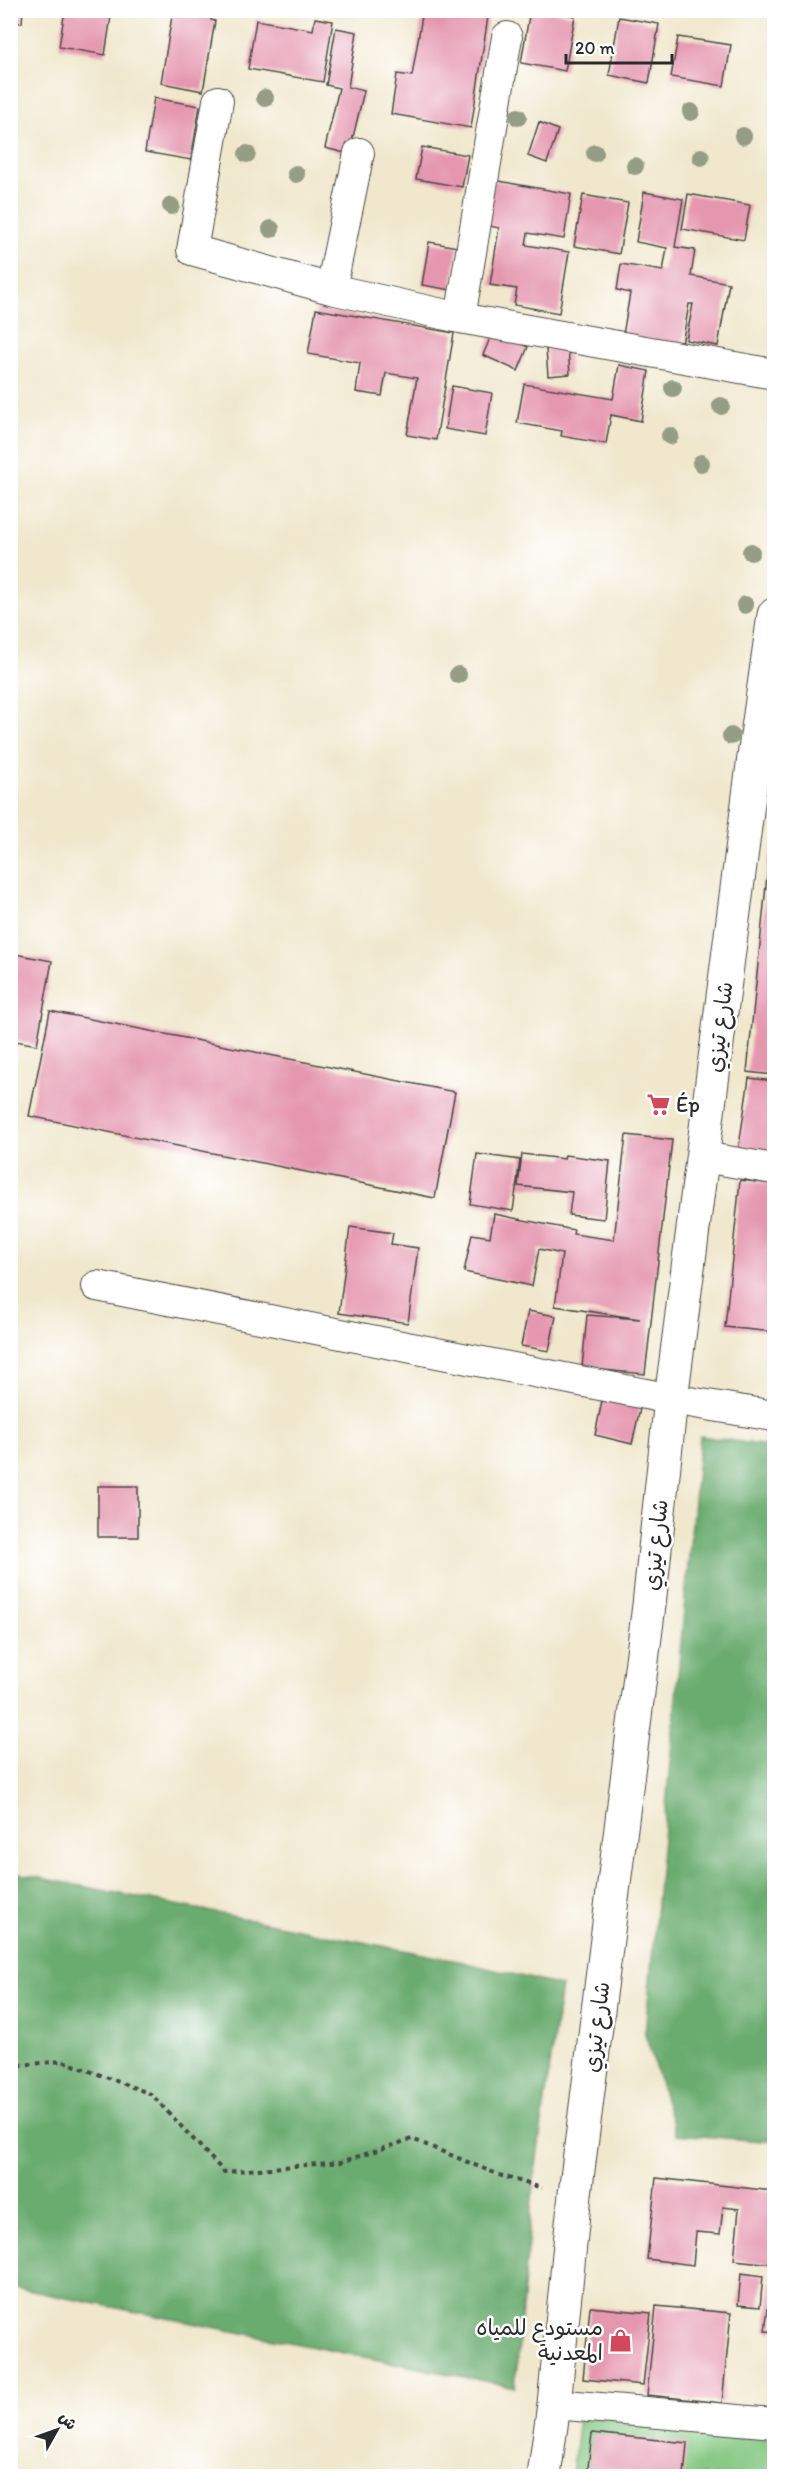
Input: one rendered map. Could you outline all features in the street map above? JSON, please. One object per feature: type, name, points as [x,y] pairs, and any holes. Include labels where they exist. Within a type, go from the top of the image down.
[{"type":"street","points":[[460,318],[507,37]]},
{"type":"street","points":[[218,101],[192,249],[331,289],[460,318],[774,374]]},
{"type":"street","points":[[331,289],[359,153]]},
{"type":"street","name":"شارع تيزي","points":[[543,2476],[554,2404],[575,2194],[649,1605],[671,1399],[703,1157],[764,759],[774,615]]},
{"type":"street","points":[[703,1157],[774,1169]]},
{"type":"street","points":[[97,1286],[671,1399],[774,1416]]},
{"type":"street","points":[[554,2404],[774,2423]]},
{"type":"path","points":[[10,2066],[63,2061],[151,2094],[224,2172],[341,2163],[412,2139],[533,2187],[575,2194]]},
{"type":"green space","points":[[700,1436],[774,1447],[774,2142],[676,2134],[645,2034]]},
{"type":"green space","points":[[11,1872],[458,1961],[561,1986],[533,2187],[515,2387],[11,2287]]},
{"type":"green space","points":[[581,2402],[774,2421],[774,2476],[572,2476]]},
{"type":"building","points":[[10,10],[23,10],[22,23],[10,22]]},
{"type":"building","points":[[65,10],[112,10],[105,55],[59,47]]},
{"type":"building","points":[[149,10],[213,10],[211,20],[215,21],[203,91],[161,83],[172,16]]},
{"type":"building","points":[[423,10],[489,10],[471,128],[391,114],[397,74],[412,76]]},
{"type":"building","points":[[530,10],[546,10],[575,16],[565,71],[521,63]]},
{"type":"building","points":[[619,17],[659,24],[649,83],[609,75]]},
{"type":"building","points":[[315,18],[333,21],[323,82],[248,69],[256,20],[313,30]]},
{"type":"building","points":[[336,28],[357,32],[348,87],[364,91],[349,154],[325,148],[339,88],[326,85]]},
{"type":"building","points":[[678,37],[731,45],[724,86],[671,77]]},
{"type":"building","points":[[154,98],[200,106],[191,160],[145,152]]},
{"type":"building","points":[[539,122],[558,130],[547,163],[528,156]]},
{"type":"building","points":[[422,147],[468,155],[462,187],[416,179]]},
{"type":"building","points":[[493,180],[571,194],[564,239],[528,233],[526,245],[569,252],[559,313],[514,305],[517,289],[490,285],[499,228],[485,225]]},
{"type":"building","points":[[644,192],[683,199],[675,247],[695,250],[691,276],[729,283],[718,346],[686,340],[693,304],[689,304],[682,345],[623,335],[630,293],[617,290],[621,264],[663,271],[667,248],[636,242]]},
{"type":"building","points":[[688,194],[750,205],[744,240],[682,229]]},
{"type":"building","points":[[583,195],[628,203],[619,254],[574,246]]},
{"type":"building","points":[[429,242],[458,247],[451,290],[422,285]]},
{"type":"building","points":[[316,309],[454,333],[436,440],[407,435],[417,378],[386,373],[382,396],[356,392],[360,363],[308,354]]},
{"type":"building","points":[[493,331],[528,347],[518,371],[483,355]]},
{"type":"building","points":[[568,348],[570,374],[548,376],[546,349]]},
{"type":"building","points":[[619,365],[649,371],[641,421],[611,415],[606,444],[561,436],[562,431],[517,423],[524,384],[613,399]]},
{"type":"building","points":[[452,386],[492,393],[485,436],[445,429]]},
{"type":"building","points":[[769,856],[774,857],[774,1075],[747,1072]]},
{"type":"building","points":[[10,953],[52,961],[37,1045],[10,1040]]},
{"type":"building","points":[[50,1011],[455,1092],[435,1198],[29,1116]]},
{"type":"building","points":[[749,1078],[774,1081],[774,1159],[738,1153]]},
{"type":"building","points":[[626,1135],[672,1140],[645,1374],[582,1368],[587,1315],[640,1319],[555,1306],[562,1254],[539,1249],[532,1286],[464,1272],[472,1234],[490,1237],[494,1214],[574,1230],[573,1234],[614,1240]]},
{"type":"building","points":[[477,1154],[520,1160],[513,1211],[470,1204]]},
{"type":"building","points":[[522,1154],[564,1159],[565,1155],[610,1161],[604,1219],[569,1215],[572,1192],[518,1186]]},
{"type":"building","points":[[740,1180],[774,1184],[774,1332],[725,1327]]},
{"type":"building","points":[[350,1227],[393,1233],[391,1244],[418,1248],[408,1323],[339,1313]]},
{"type":"building","points":[[528,1311],[556,1316],[549,1351],[521,1346]]},
{"type":"building","points":[[603,1396],[641,1404],[632,1444],[595,1435]]},
{"type":"building","points":[[98,1486],[138,1486],[138,1537],[98,1537]]},
{"type":"building","points":[[656,2178],[774,2191],[774,2264],[734,2260],[739,2209],[723,2207],[720,2234],[696,2232],[693,2265],[647,2259]]},
{"type":"building","points":[[774,2270],[774,2332],[765,2331]]},
{"type":"building","points":[[741,2273],[763,2276],[760,2307],[738,2305]]},
{"type":"building","points":[[656,2306],[731,2313],[722,2403],[647,2395]]},
{"type":"building","points":[[590,2307],[651,2313],[643,2385],[583,2379]]},
{"type":"building","points":[[592,2433],[687,2443],[684,2476],[587,2476]]},
{"type":"place","name":"Ép","points":[[658,1104]]},
{"type":"place","name":"مستودع للمياه المعدنية","points":[[621,2340]]}]
